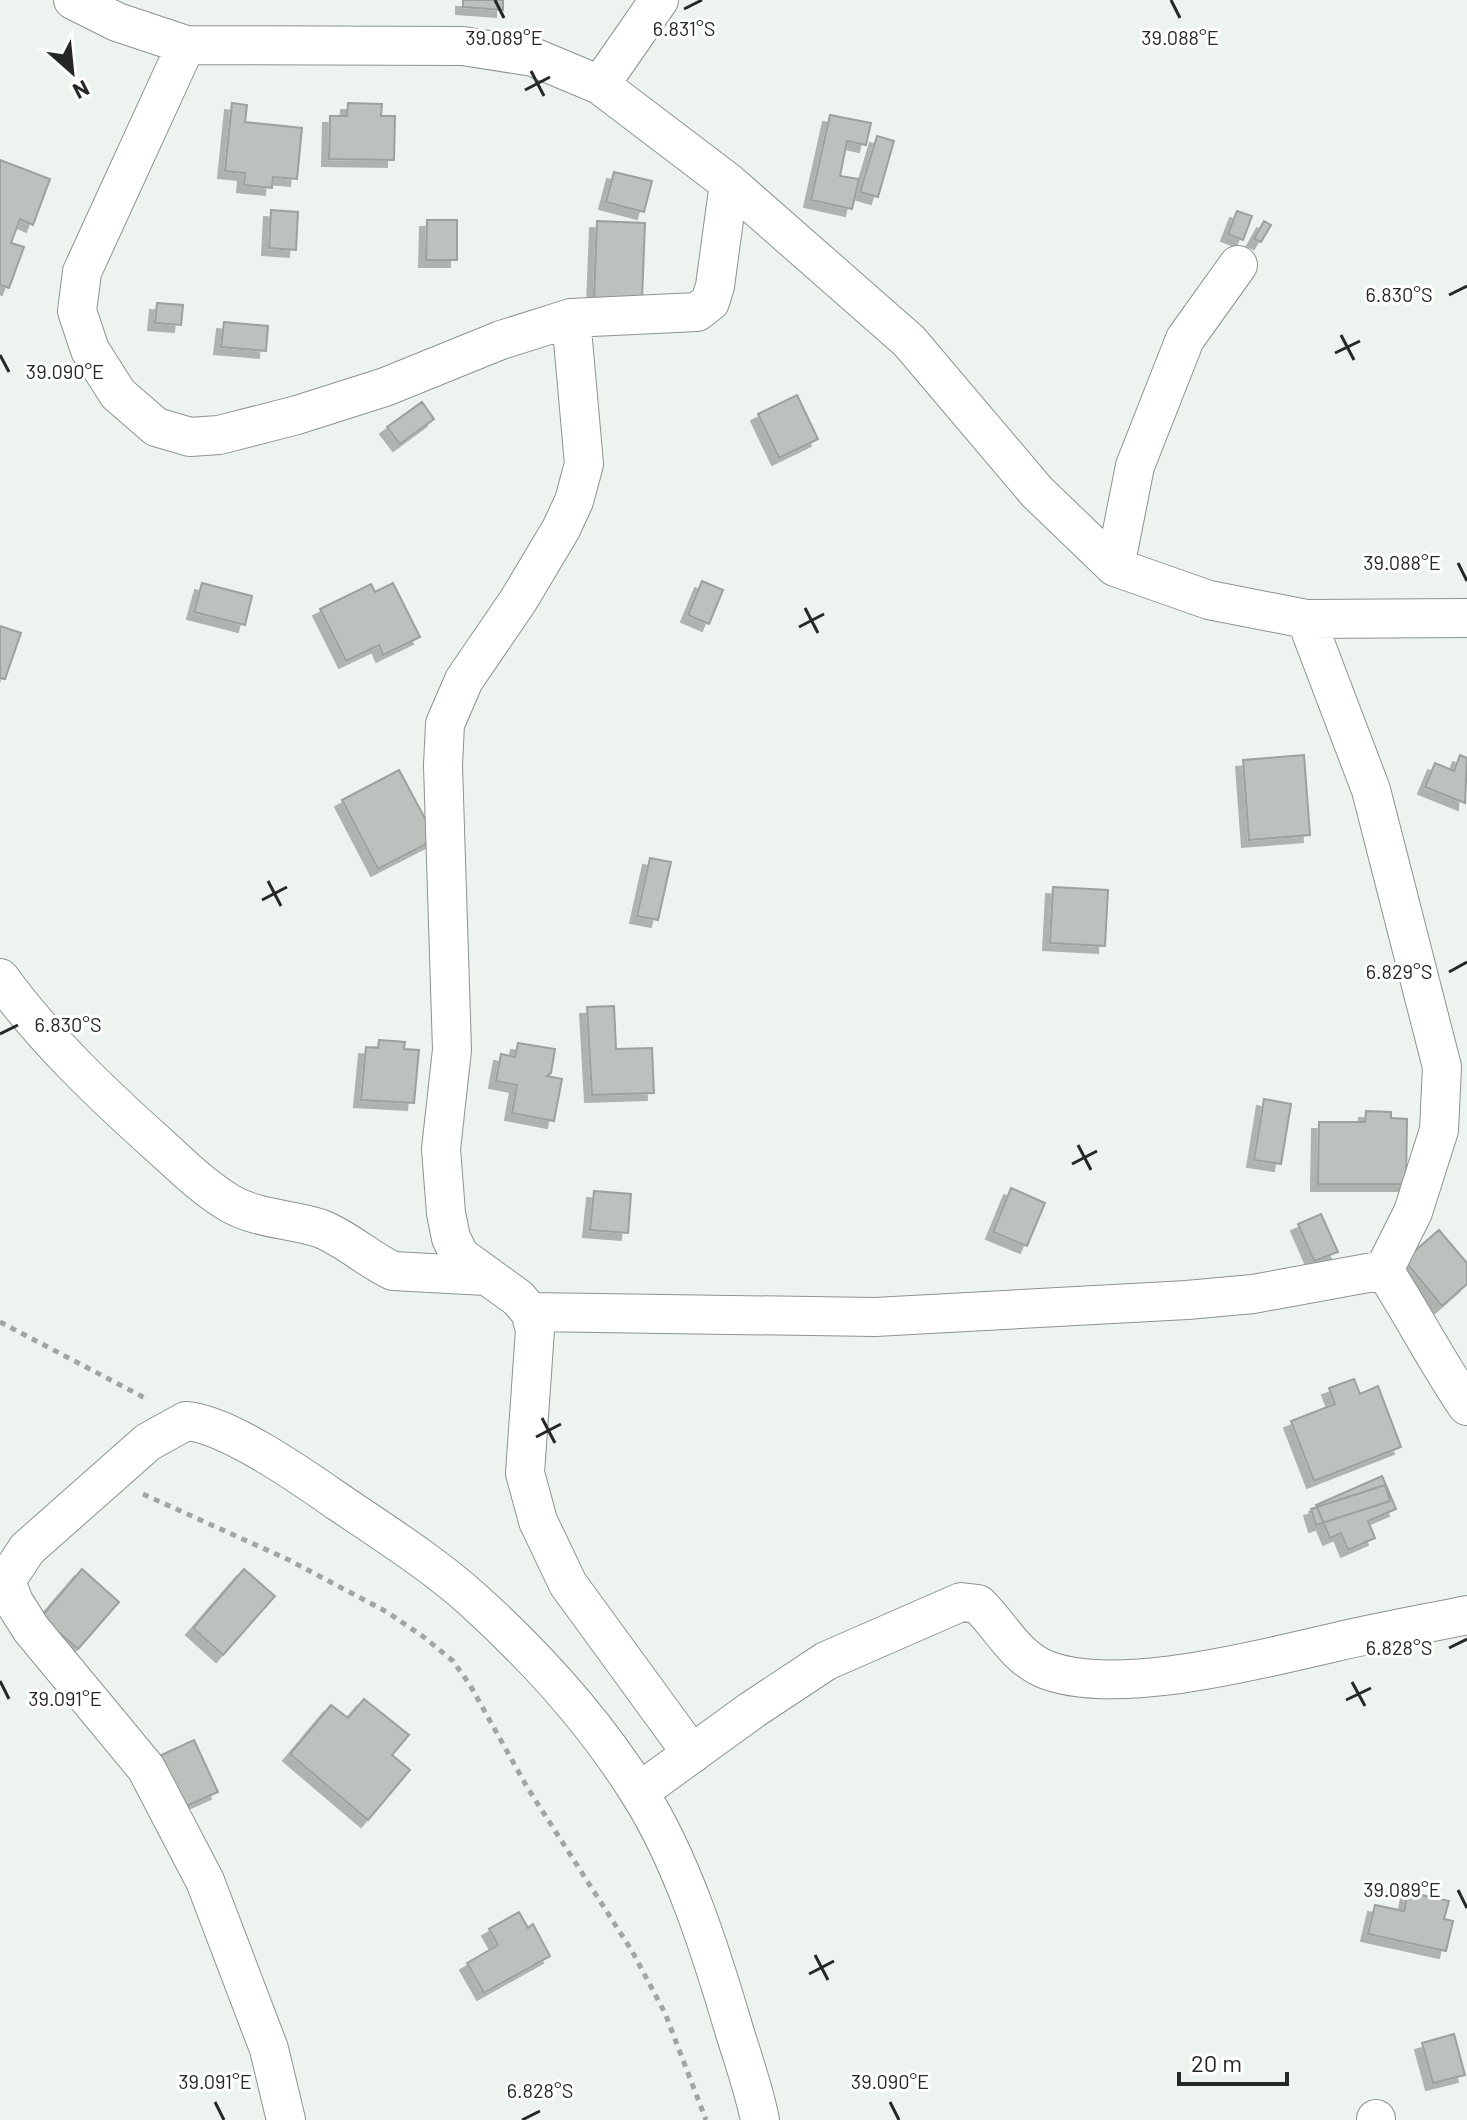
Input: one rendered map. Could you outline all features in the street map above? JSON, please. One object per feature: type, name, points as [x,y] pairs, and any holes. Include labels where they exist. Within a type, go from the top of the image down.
[{"type":"street","points":[[73,0],[117,22],[186,45],[463,46],[533,57],[600,85],[729,183],[909,341],[1037,492],[1115,567],[1209,600],[1306,619],[1467,618]]},
{"type":"street","points":[[600,85],[659,0]]},
{"type":"street","points":[[186,45],[82,272],[77,311],[90,350],[118,394],[156,427],[190,437],[219,435],[297,415],[385,387],[501,340],[571,318],[697,312],[710,302],[715,286],[729,183]]},
{"type":"street","points":[[1115,567],[1135,466],[1185,339],[1238,265]]},
{"type":"street","points":[[571,318],[584,464],[574,501],[518,601],[464,680],[445,724],[443,765],[452,1050],[441,1149],[445,1200],[451,1238],[460,1256],[518,1298],[530,1312],[535,1330],[525,1473],[538,1521],[568,1584],[692,1754]]},
{"type":"street","points":[[1306,619],[1371,790],[1442,1067],[1439,1130],[1413,1212],[1384,1270]]},
{"type":"street","points":[[0,978],[111,1102],[202,1184],[232,1205],[264,1217],[321,1229],[343,1239],[393,1271],[486,1276]]},
{"type":"street","points":[[530,1312],[875,1317],[1253,1294],[1384,1270]]},
{"type":"street","points":[[1384,1270],[1467,1406]]},
{"type":"street","points":[[286,2120],[269,2049],[205,1881],[146,1768],[31,1629],[3,1584],[27,1549],[148,1442],[186,1421],[215,1427],[313,1484],[397,1542],[471,1598],[534,1660],[582,1716],[639,1792],[692,1904],[722,1987],[760,2120]]},
{"type":"street","points":[[639,1792],[826,1661],[961,1602],[978,1604],[1023,1657],[1043,1669],[1099,1681],[1140,1679],[1192,1670],[1467,1615]]},
{"type":"path","points":[[0,1322],[186,1421]]},
{"type":"path","points":[[109,1479],[289,1560],[387,1612],[453,1661],[470,1685],[527,1787],[632,1951],[665,2013],[706,2120]]},
{"type":"building","points":[[463,0],[503,0],[503,10],[463,7]]},
{"type":"building","points":[[232,103],[247,105],[245,122],[302,128],[297,179],[273,177],[272,188],[244,185],[245,173],[225,171]]},
{"type":"building","points":[[348,103],[382,104],[381,116],[395,116],[394,160],[329,159],[330,116],[347,116]]},
{"type":"building","points":[[830,115],[871,123],[866,145],[847,141],[840,176],[859,179],[852,209],[811,200]]},
{"type":"building","points":[[877,136],[894,141],[878,197],[860,192]]},
{"type":"building","points":[[0,160],[50,179],[33,225],[20,219],[11,243],[24,247],[9,288],[0,285]]},
{"type":"building","points":[[614,172],[652,181],[644,212],[606,202]]},
{"type":"building","points":[[271,210],[298,212],[296,250],[269,248]]},
{"type":"building","points":[[1237,211],[1252,216],[1243,240],[1228,234]]},
{"type":"building","points":[[427,220],[457,220],[457,260],[426,260]]},
{"type":"building","points":[[597,221],[645,223],[642,300],[594,298]]},
{"type":"building","points":[[1264,221],[1271,225],[1261,242],[1254,239]]},
{"type":"building","points":[[157,303],[183,305],[181,325],[155,323]]},
{"type":"building","points":[[224,322],[268,326],[266,351],[221,347]]},
{"type":"building","points":[[797,395],[818,439],[779,458],[758,414]]},
{"type":"building","points":[[422,402],[434,419],[400,444],[387,427]]},
{"type":"building","points":[[702,581],[723,590],[709,624],[688,615]]},
{"type":"building","points":[[202,583],[252,596],[245,625],[194,612]]},
{"type":"building","points":[[393,583],[420,637],[383,655],[379,645],[346,661],[320,609],[371,584],[375,592]]},
{"type":"building","points":[[0,626],[21,633],[5,679],[0,678]]},
{"type":"building","points":[[1304,755],[1310,835],[1249,840],[1243,760]]},
{"type":"building","points":[[1460,755],[1467,758],[1465,803],[1425,787],[1435,763],[1454,771]]},
{"type":"building","points":[[399,770],[436,839],[378,869],[342,800]]},
{"type":"building","points":[[650,858],[671,862],[658,920],[637,916]]},
{"type":"building","points":[[1053,887],[1108,890],[1105,946],[1050,943]]},
{"type":"building","points":[[614,1006],[616,1049],[652,1048],[654,1093],[592,1095],[587,1007]]},
{"type":"building","points":[[379,1040],[405,1042],[404,1049],[419,1050],[414,1103],[361,1100],[366,1047],[378,1048]]},
{"type":"building","points":[[518,1043],[555,1049],[551,1073],[547,1076],[562,1079],[554,1121],[512,1113],[517,1085],[496,1081],[501,1054],[515,1057]]},
{"type":"building","points":[[1264,1099],[1291,1104],[1281,1164],[1254,1160]]},
{"type":"building","points":[[1366,1111],[1391,1112],[1391,1118],[1407,1119],[1406,1184],[1318,1184],[1319,1122],[1365,1122]]},
{"type":"building","points":[[1011,1188],[1045,1203],[1027,1246],[993,1232]]},
{"type":"building","points":[[594,1191],[631,1194],[628,1233],[590,1230]]},
{"type":"building","points":[[1321,1214],[1338,1252],[1314,1261],[1298,1224]]},
{"type":"building","points":[[1439,1230],[1467,1263],[1467,1284],[1442,1306],[1404,1260]]},
{"type":"building","points":[[1354,1379],[1360,1394],[1378,1386],[1401,1447],[1314,1481],[1291,1421],[1335,1404],[1329,1388]]},
{"type":"building","points":[[1382,1476],[1396,1509],[1368,1521],[1375,1538],[1348,1550],[1341,1533],[1330,1538],[1316,1505]]},
{"type":"building","points":[[1385,1485],[1390,1501],[1316,1525],[1311,1509]]},
{"type":"building","points":[[82,1569],[119,1602],[78,1649],[41,1617]]},
{"type":"building","points":[[244,1569],[275,1596],[223,1655],[193,1628]]},
{"type":"building","points":[[364,1699],[409,1735],[392,1755],[410,1770],[368,1820],[290,1754],[331,1705],[348,1718]]},
{"type":"building","points":[[194,1740],[218,1792],[180,1809],[157,1757]]},
{"type":"building","points":[[1408,1892],[1449,1901],[1444,1919],[1453,1921],[1446,1951],[1368,1934],[1375,1905],[1404,1911]]},
{"type":"building","points":[[519,1912],[528,1928],[533,1924],[550,1956],[484,1993],[467,1963],[498,1945],[489,1929]]},
{"type":"building","points":[[1454,2034],[1465,2075],[1433,2083],[1422,2043]]}]
